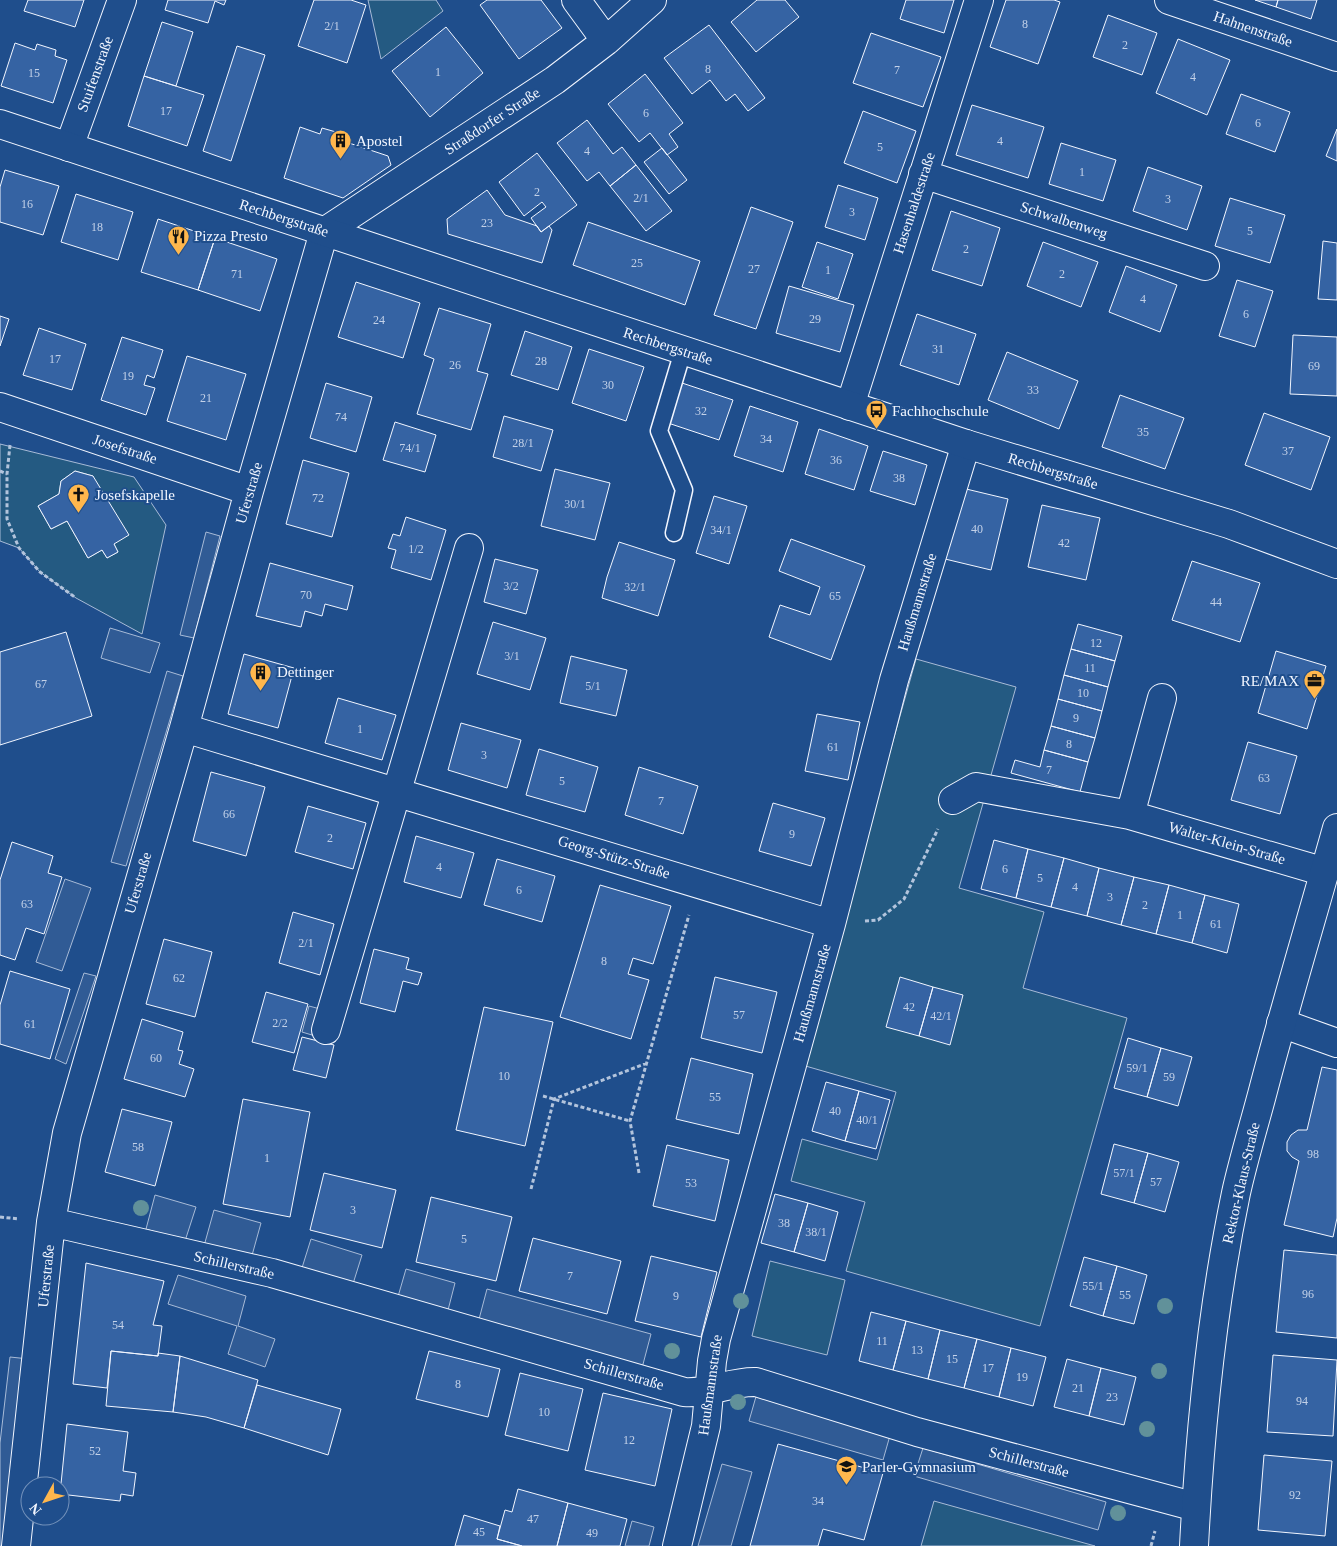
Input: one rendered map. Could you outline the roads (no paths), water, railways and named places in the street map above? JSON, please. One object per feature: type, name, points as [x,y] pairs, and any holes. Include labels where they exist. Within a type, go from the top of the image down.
[{"type":"street","name":"Stuifenstraße","points":[[69,147],[122,0]]},
{"type":"street","points":[[576,0],[606,41]]},
{"type":"street","name":"Straßdorfer Straße","points":[[324,232],[555,80],[606,41],[652,0]]},
{"type":"street","name":"Hasenhaldestraße","points":[[850,406],[979,0]]},
{"type":"street","name":"Hahnenstraße","points":[[1169,0],[1337,57]]},
{"type":"street","name":"Rechbergstraße","points":[[0,124],[966,444],[1229,524],[1337,564]]},
{"type":"street","name":"Schwalbenweg","points":[[924,174],[1205,266]]},
{"type":"street","name":"Uferstraße","points":[[16,1546],[51,1222],[67,1133],[324,232]]},
{"type":"street","name":"Josefstraße","points":[[7,410],[249,490]]},
{"type":"street","name":"Haußmannstraße","points":[[677,1546],[706,1426],[716,1339],[831,924],[894,680],[966,444]]},
{"type":"street","points":[[326,1030],[469,548]]},
{"type":"street","points":[[1130,815],[1162,698]]},
{"type":"street","name":"Georg-Stütz-Straße","points":[[184,728],[831,924]]},
{"type":"street","name":"Walter-Klein-Straße","points":[[953,800],[976,787],[1130,815],[1325,872]]},
{"type":"street","name":"Rektor-Klaus-Straße","points":[[1194,1546],[1209,1366],[1224,1255],[1236,1192],[1281,1023],[1337,828]]},
{"type":"street","points":[[1281,1023],[1337,1043]]},
{"type":"street","name":"Schillerstraße","points":[[51,1222],[272,1274],[684,1392],[697,1393],[742,1381],[756,1382],[917,1432],[1196,1507]]},
{"type":"lane","points":[[674,533],[684,490],[659,431],[683,351]]},
{"type":"place","name":"Apostel","points":[[340,160]]},
{"type":"place","name":"Pizza Presto","points":[[178,255]]},
{"type":"place","name":"Fachhochschule","points":[[876,430]]},
{"type":"place","name":"Josefskapelle","points":[[79,514]]},
{"type":"place","name":"Dettinger","points":[[261,691]]},
{"type":"place","name":"RE/MAX","points":[[1315,700]]},
{"type":"place","name":"Parler-Gymnasium","points":[[846,1486]]}]
